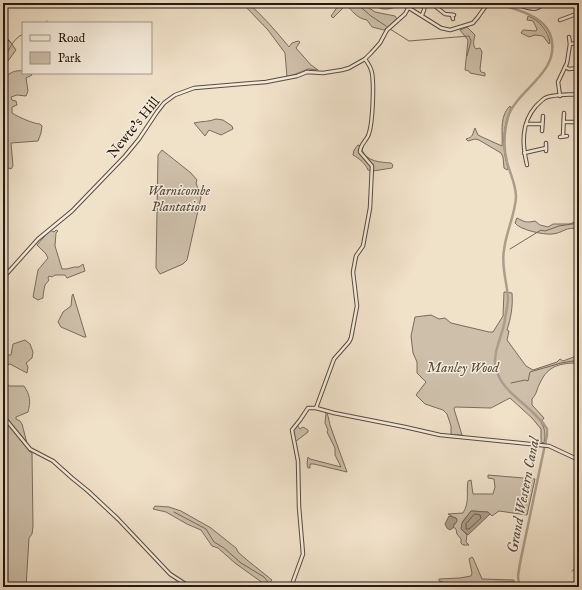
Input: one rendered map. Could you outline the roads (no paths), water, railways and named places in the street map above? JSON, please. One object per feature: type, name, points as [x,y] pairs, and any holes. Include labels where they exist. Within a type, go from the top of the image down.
[{"type":"street","points":[[316,408],[333,362],[350,342],[357,310],[353,269],[356,256],[363,246],[371,204],[372,187],[372,166],[360,152],[361,146],[368,136],[371,115],[372,74],[369,64],[365,59],[380,43],[387,30],[403,17],[411,3]]},
{"type":"street","points":[[422,16],[425,3]]},
{"type":"street","points":[[431,3],[445,14],[453,15],[453,19]]},
{"type":"street","points":[[513,3],[523,4],[537,9],[544,3]]},
{"type":"street","points":[[409,8],[441,28],[447,30],[473,23],[487,4]]},
{"type":"street","points":[[560,19],[579,13]]},
{"type":"street","points":[[560,96],[558,82],[565,67],[570,46],[569,37]]},
{"type":"street","points":[[570,46],[579,43]]},
{"type":"street","name":"Newte's Hill","points":[[3,278],[38,239],[72,211],[125,156],[139,139],[164,103],[175,95],[194,88],[266,82],[297,76],[310,71],[323,73],[342,70],[365,59]]},
{"type":"street","points":[[565,67],[579,68]]},
{"type":"street","points":[[527,165],[523,139],[526,124],[530,115],[542,100],[547,97],[579,94]]},
{"type":"street","points":[[564,113],[561,136],[567,136]]},
{"type":"street","points":[[542,131],[543,116]]},
{"type":"street","points":[[564,122],[579,122]]},
{"type":"street","points":[[526,124],[542,124]]},
{"type":"street","points":[[524,153],[546,149],[546,143]]},
{"type":"street","points":[[291,587],[304,554],[299,507],[298,461],[292,430],[308,408],[316,408],[342,415],[440,435],[525,444],[542,444],[579,460]]},
{"type":"street","points":[[3,416],[30,449],[53,461],[88,491],[118,519],[170,574],[190,587]]},
{"type":"water","points":[[471,511],[488,512],[490,514],[468,535],[461,529],[462,523]]},
{"type":"water","points":[[449,516],[456,518],[457,520],[453,528],[450,530],[445,524]]},
{"type":"waterway","points":[[356,3],[386,26]]},
{"type":"waterway","name":"Grand Western Canal","points":[[491,3],[526,13],[542,23],[548,29],[551,37],[552,50],[550,61],[544,71],[513,107],[508,117],[504,140],[508,166],[514,183],[516,197],[503,256],[508,301],[504,325],[495,356],[496,369],[505,386],[534,413],[547,429],[520,563],[518,576],[519,587]]},
{"type":"waterway","points":[[3,20],[8,40],[11,43]]},
{"type":"waterway","points":[[390,29],[409,41],[469,36],[471,41],[467,56]]},
{"type":"waterway","points":[[3,63],[13,43],[22,35]]},
{"type":"waterway","points":[[3,104],[8,103]]},
{"type":"waterway","points":[[510,249],[541,230],[545,231],[559,226],[579,223]]},
{"type":"waterway","points":[[511,383],[525,380],[528,381],[530,372],[561,363],[579,360]]},
{"type":"waterway","points":[[174,512],[206,529],[214,542],[224,548],[241,563],[264,577],[272,587]]},
{"type":"waterway","points":[[572,571],[579,566]]},
{"type":"park label","name":"Warnicombe Plantation","points":[[179,198]]},
{"type":"park label","name":"Manley Wood","points":[[463,367]]}]
